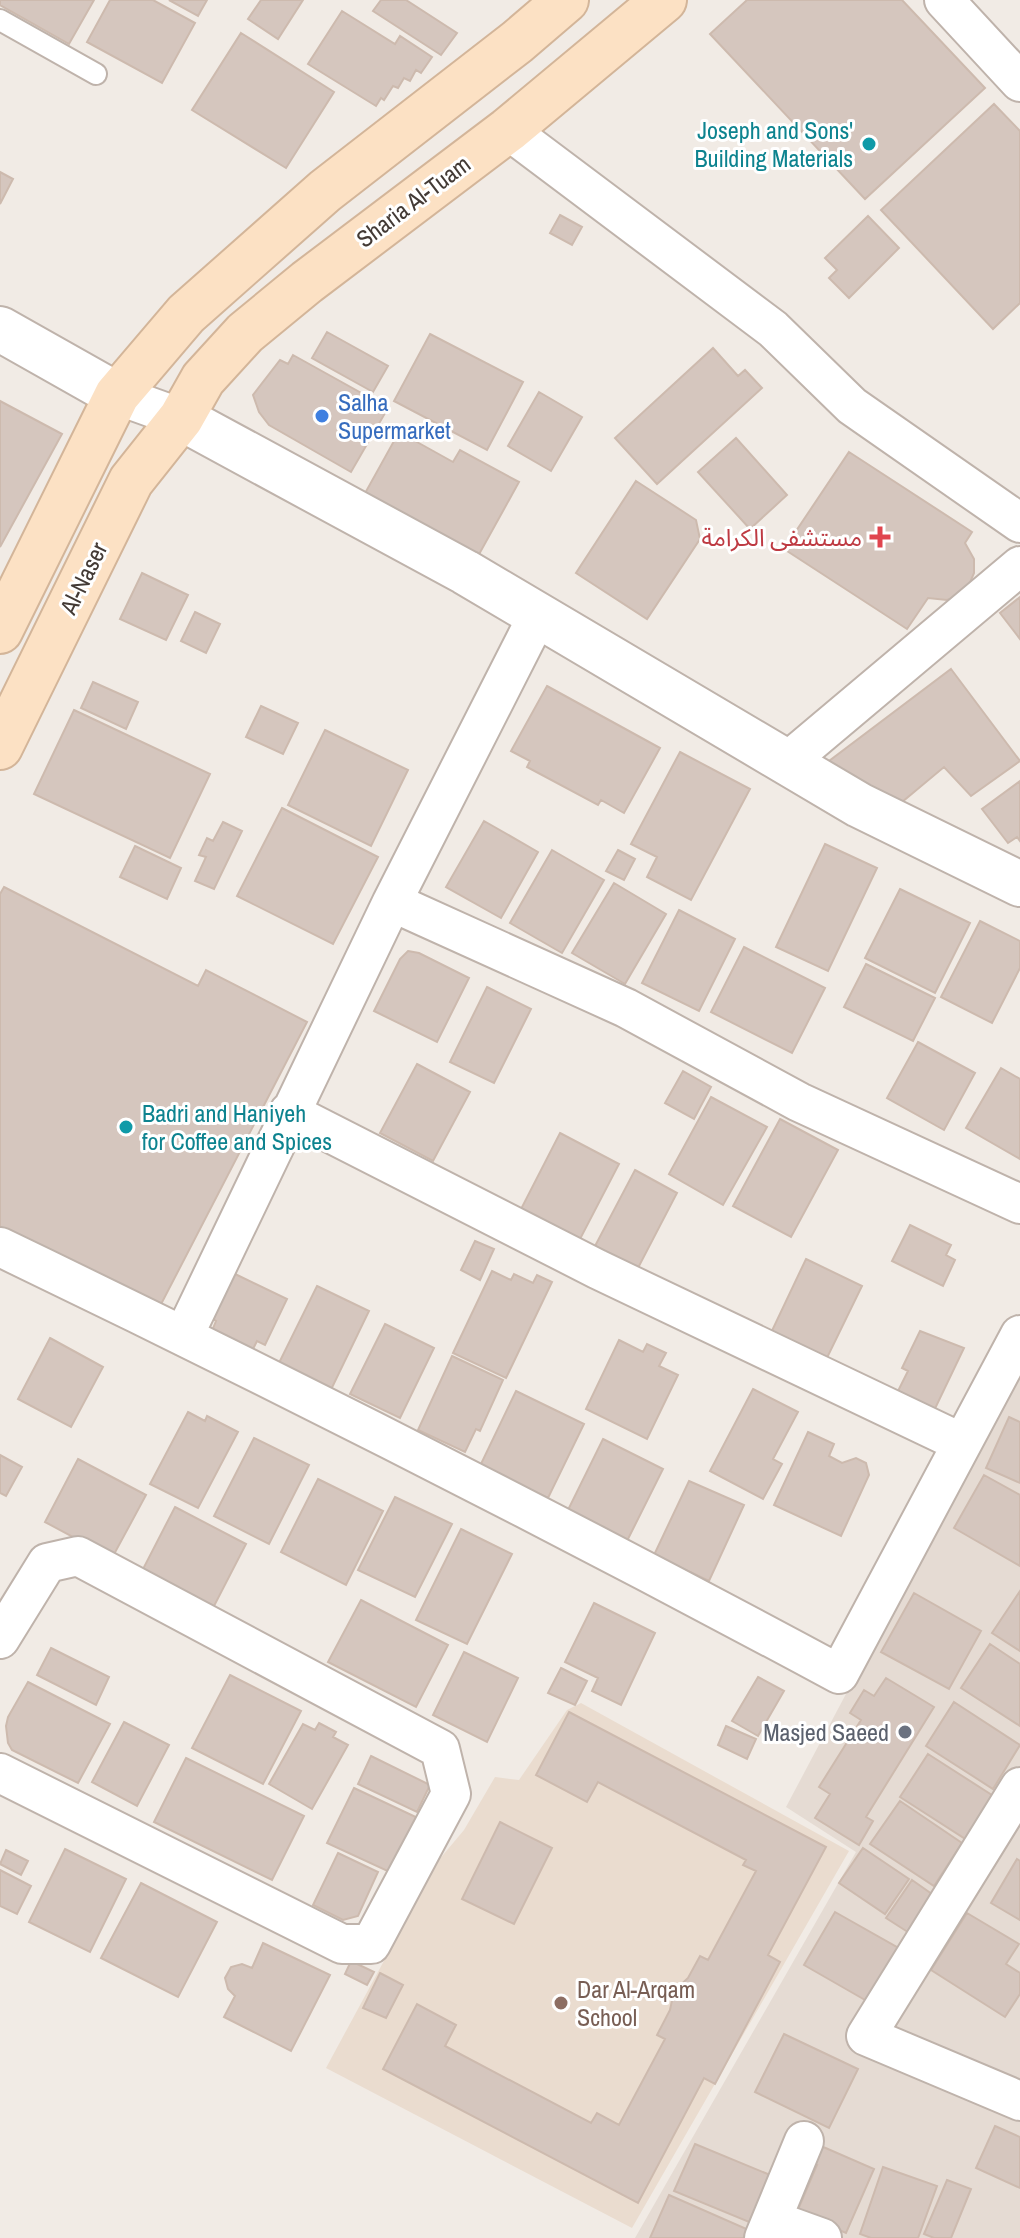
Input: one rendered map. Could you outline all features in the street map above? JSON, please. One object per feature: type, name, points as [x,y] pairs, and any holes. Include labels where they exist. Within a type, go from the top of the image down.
[{"type":"main road","points":[[0,631],[117,395],[186,314],[325,191],[517,42],[566,0]]},
{"type":"main road","name":"Sharia Al-Tuam","points":[[181,418],[203,379],[245,333],[354,245],[508,130],[664,0]]},
{"type":"main road","name":"Al-Naser","points":[[0,747],[131,481],[181,418]]},
{"type":"street","points":[[944,0],[1020,82]]},
{"type":"street","points":[[508,130],[773,329],[852,406],[1020,523]]},
{"type":"street","points":[[0,329],[117,395],[181,418],[465,572],[859,805],[1020,884]]},
{"type":"street","points":[[787,762],[1020,566]]},
{"type":"street","points":[[184,1335],[392,902],[538,615]]},
{"type":"street","points":[[392,902],[626,1008],[799,1102],[1020,1204]]},
{"type":"street","points":[[289,1112],[597,1269],[962,1443]]},
{"type":"street","points":[[0,1247],[184,1335],[678,1587],[839,1674],[1020,1335]]},
{"type":"street","points":[[0,1639],[47,1563],[78,1556],[440,1749],[451,1794],[371,1944],[342,1944],[0,1773]]},
{"type":"street","points":[[1020,1787],[866,2036],[1020,2101]]},
{"type":"street","points":[[804,2141],[768,2229],[822,2238]]},
{"type":"lane","points":[[0,20],[96,74]]},
{"type":"shaded area","points":[[1020,1366],[1020,2238],[635,2238],[856,1852],[786,1807]]},
{"type":"shaded area","name":"Dar Al-Arqam School","points":[[581,1703],[849,1851],[632,2228],[326,2068],[438,1861],[464,1830],[495,1777],[519,1780],[567,1710]]},
{"type":"building","points":[[0,0],[94,0],[69,44],[0,5]]},
{"type":"building","points":[[110,0],[153,0],[195,23],[162,83],[87,42]]},
{"type":"building","points":[[169,0],[207,0],[198,16]]},
{"type":"building","points":[[261,0],[303,0],[278,39],[248,19]]},
{"type":"building","points":[[381,0],[406,0],[457,33],[441,55],[373,11]]},
{"type":"building","name":"Joseph and Sons' Building Materials","points":[[747,0],[902,0],[985,88],[865,199],[710,34]]},
{"type":"building","points":[[342,11],[395,44],[400,36],[432,57],[421,73],[416,70],[410,81],[404,78],[398,88],[393,86],[376,106],[308,64]]},
{"type":"building","points":[[241,33],[334,92],[286,168],[192,110]]},
{"type":"building","points":[[994,104],[1020,131],[1020,303],[993,329],[881,210]]},
{"type":"building","points":[[0,172],[13,179],[0,204]]},
{"type":"building","points":[[560,215],[582,227],[572,245],[550,233]]},
{"type":"building","points":[[868,216],[899,248],[849,298],[829,278],[837,270],[825,258]]},
{"type":"building","points":[[327,332],[388,366],[373,392],[312,358]]},
{"type":"building","points":[[430,334],[523,382],[487,450],[394,401]]},
{"type":"building","points":[[713,348],[738,376],[745,370],[762,388],[657,484],[615,438]]},
{"type":"building","name":"Salha Supermarket","points":[[293,355],[388,408],[351,472],[269,425],[259,412],[253,395],[280,360],[288,364]]},
{"type":"building","points":[[539,392],[582,417],[551,471],[508,446]]},
{"type":"building","points":[[0,401],[62,434],[0,547]]},
{"type":"building","points":[[399,432],[453,462],[460,450],[519,482],[477,558],[364,495]]},
{"type":"building","points":[[736,438],[787,495],[750,529],[698,472]]},
{"type":"building","name":"مستشفى الكرامة","points":[[849,452],[972,532],[965,543],[974,559],[974,573],[969,585],[960,595],[947,600],[928,598],[907,629],[784,549]]},
{"type":"building","points":[[636,481],[696,520],[700,539],[647,619],[576,573]]},
{"type":"building","points":[[142,573],[188,595],[166,640],[120,619]]},
{"type":"building","points":[[1020,597],[1020,639],[1000,613]]},
{"type":"building","points":[[195,612],[220,624],[206,653],[181,641]]},
{"type":"building","points":[[951,669],[1020,761],[971,796],[944,767],[902,802],[825,764]]},
{"type":"building","points":[[93,682],[138,702],[126,729],[81,708]]},
{"type":"building","points":[[547,686],[660,748],[624,813],[601,800],[598,805],[527,767],[530,761],[511,751]]},
{"type":"building","points":[[261,706],[298,723],[283,754],[246,737]]},
{"type":"building","points":[[74,710],[210,774],[170,858],[34,794]]},
{"type":"building","points":[[325,730],[408,770],[371,846],[288,805]]},
{"type":"building","points":[[680,752],[750,789],[691,900],[647,877],[657,857],[631,844]]},
{"type":"building","points":[[1020,781],[1020,841],[1017,837],[1008,843],[982,809]]},
{"type":"building","points":[[282,808],[378,857],[333,944],[237,896]]},
{"type":"building","points":[[484,821],[538,852],[501,918],[446,887]]},
{"type":"building","points":[[223,822],[242,831],[214,889],[195,881],[206,857],[199,855],[207,838],[213,841]]},
{"type":"building","points":[[825,844],[877,868],[828,971],[776,947]]},
{"type":"building","points":[[135,846],[181,868],[167,899],[120,877]]},
{"type":"building","points":[[552,850],[604,880],[562,953],[510,923]]},
{"type":"building","points":[[618,850],[635,859],[624,880],[606,871]]},
{"type":"building","points":[[614,883],[666,914],[625,984],[572,953]]},
{"type":"building","name":"Badri and Haniyeh for Coffee and Spices","points":[[4,887],[198,986],[206,970],[307,1022],[157,1312],[0,1231],[0,894]]},
{"type":"building","points":[[900,889],[970,923],[935,993],[865,958]]},
{"type":"building","points":[[679,910],[735,939],[699,1011],[642,983]]},
{"type":"building","points":[[980,921],[1020,941],[1020,968],[992,1023],[941,997]]},
{"type":"building","points":[[744,947],[825,988],[792,1053],[711,1012]]},
{"type":"building","points":[[408,951],[419,953],[469,978],[437,1042],[374,1011],[400,959]]},
{"type":"building","points":[[866,964],[935,998],[913,1041],[844,1007]]},
{"type":"building","points":[[487,987],[531,1009],[494,1083],[450,1062]]},
{"type":"building","points":[[918,1042],[975,1073],[944,1130],[887,1098]]},
{"type":"building","points":[[417,1064],[470,1092],[433,1161],[380,1133]]},
{"type":"building","points":[[1001,1068],[1020,1079],[1020,1159],[966,1128]]},
{"type":"building","points":[[683,1071],[711,1087],[694,1119],[665,1103]]},
{"type":"building","points":[[711,1097],[767,1127],[723,1205],[669,1174]]},
{"type":"building","points":[[780,1119],[838,1150],[791,1237],[733,1206]]},
{"type":"building","points":[[560,1133],[619,1164],[579,1241],[520,1211]]},
{"type":"building","points":[[635,1170],[677,1193],[638,1268],[595,1246]]},
{"type":"building","points":[[910,1225],[951,1245],[946,1255],[955,1260],[943,1286],[892,1261]]},
{"type":"building","points":[[475,1241],[494,1249],[480,1280],[461,1270]]},
{"type":"building","points":[[806,1259],[862,1286],[824,1364],[769,1337]]},
{"type":"building","points":[[492,1271],[511,1280],[514,1274],[533,1283],[537,1275],[552,1282],[506,1378],[453,1353]]},
{"type":"building","points":[[233,1273],[287,1299],[265,1345],[257,1341],[252,1351],[212,1331],[216,1321],[211,1318]]},
{"type":"building","points":[[317,1286],[369,1311],[327,1398],[274,1373]]},
{"type":"building","points":[[385,1324],[434,1348],[400,1418],[350,1394]]},
{"type":"building","points":[[920,1331],[964,1348],[931,1417],[894,1399],[908,1371],[902,1368]]},
{"type":"building","points":[[50,1338],[103,1367],[71,1427],[18,1399]]},
{"type":"building","points":[[619,1340],[643,1352],[647,1344],[666,1353],[659,1366],[678,1375],[647,1439],[586,1409]]},
{"type":"building","points":[[452,1356],[503,1380],[480,1431],[476,1429],[465,1452],[418,1430]]},
{"type":"building","points":[[753,1389],[798,1412],[773,1459],[782,1464],[763,1499],[710,1471]]},
{"type":"building","points":[[516,1391],[584,1424],[548,1498],[480,1466]]},
{"type":"building","points":[[188,1412],[205,1421],[207,1416],[238,1432],[198,1508],[150,1484]]},
{"type":"building","points":[[1009,1417],[1020,1422],[1020,1483],[986,1468]]},
{"type":"building","points":[[808,1432],[834,1444],[829,1456],[842,1463],[856,1458],[866,1463],[869,1475],[841,1536],[774,1505]]},
{"type":"building","points":[[254,1438],[309,1465],[269,1544],[214,1516]]},
{"type":"building","points":[[603,1439],[663,1469],[624,1547],[564,1518]]},
{"type":"building","points":[[0,1455],[22,1467],[6,1496],[0,1493]]},
{"type":"building","points":[[78,1459],[146,1495],[112,1558],[45,1522]]},
{"type":"building","points":[[984,1475],[1020,1495],[1020,1566],[954,1528]]},
{"type":"building","points":[[318,1479],[383,1511],[346,1585],[281,1552]]},
{"type":"building","points":[[689,1481],[744,1505],[709,1581],[654,1555]]},
{"type":"building","points":[[395,1497],[452,1524],[415,1597],[358,1570]]},
{"type":"building","points":[[175,1507],[246,1544],[213,1608],[142,1571]]},
{"type":"building","points":[[461,1529],[512,1554],[467,1644],[416,1620]]},
{"type":"building","points":[[1020,1591],[1020,1651],[992,1633]]},
{"type":"building","points":[[914,1593],[981,1631],[949,1689],[881,1652]]},
{"type":"building","points":[[361,1600],[448,1645],[416,1707],[328,1662]]},
{"type":"building","points":[[594,1603],[655,1633],[621,1705],[592,1691],[598,1678],[565,1662]]},
{"type":"building","points":[[990,1644],[1020,1664],[1020,1726],[961,1688]]},
{"type":"building","points":[[51,1648],[109,1677],[96,1705],[37,1675]]},
{"type":"building","points":[[464,1652],[518,1678],[487,1742],[433,1715]]},
{"type":"building","points":[[561,1668],[587,1681],[575,1705],[548,1693]]},
{"type":"building","points":[[230,1675],[301,1711],[263,1784],[192,1748]]},
{"type":"building","points":[[758,1677],[784,1691],[758,1736],[732,1721]]},
{"type":"building","points":[[886,1678],[934,1707],[866,1817],[873,1821],[859,1845],[815,1818],[830,1794],[819,1787],[861,1720],[850,1713],[864,1690],[874,1696]]},
{"type":"building","points":[[28,1682],[110,1724],[78,1783],[12,1750],[8,1743],[8,1717]]},
{"type":"building","points":[[954,1702],[1020,1745],[993,1789],[926,1746]]},
{"type":"building","points":[[569,1712],[826,1847],[768,1955],[780,1962],[715,2084],[704,2078],[638,2203],[383,2069],[417,2004],[456,2025],[445,2046],[591,2123],[597,2113],[619,2125],[665,2039],[657,2035],[670,2010],[674,1991],[688,1978],[700,1956],[708,1960],[756,1871],[743,1865],[746,1860],[598,1782],[587,1802],[536,1775]]},
{"type":"building","points":[[124,1722],[169,1745],[137,1806],[92,1782]]},
{"type":"building","points":[[319,1723],[336,1732],[333,1737],[348,1745],[312,1809],[269,1784],[303,1724],[315,1730]]},
{"type":"building","points":[[726,1726],[756,1739],[747,1759],[718,1745]]},
{"type":"building","points":[[928,1754],[995,1797],[967,1840],[900,1797]]},
{"type":"building","points":[[371,1756],[430,1785],[417,1812],[358,1784]]},
{"type":"building","points":[[186,1758],[304,1816],[272,1880],[154,1822]]},
{"type":"building","points":[[354,1788],[420,1819],[394,1874],[327,1843]]},
{"type":"building","points":[[900,1801],[962,1843],[934,1886],[870,1844]]},
{"type":"building","points":[[500,1822],[552,1848],[514,1924],[462,1899]]},
{"type":"building","points":[[863,1848],[909,1879],[885,1914],[839,1883]]},
{"type":"building","points":[[65,1849],[126,1879],[90,1952],[29,1922]]},
{"type":"building","points":[[6,1850],[28,1861],[21,1875],[0,1864]]},
{"type":"building","points":[[338,1853],[378,1872],[358,1916],[343,1920],[313,1905]]},
{"type":"building","points":[[1017,1859],[1020,1861],[1020,1920],[991,1903]]},
{"type":"building","points":[[0,1870],[31,1886],[17,1914],[0,1906]]},
{"type":"building","points":[[912,1880],[939,1899],[914,1936],[886,1918]]},
{"type":"building","points":[[141,1883],[217,1922],[178,1997],[101,1958]]},
{"type":"building","points":[[835,1912],[902,1950],[872,2004],[804,1965]]},
{"type":"building","points":[[967,1913],[1019,1944],[1006,1964],[1020,1973],[1020,1994],[1005,2017],[931,1970]]},
{"type":"building","points":[[263,1943],[330,1975],[291,2051],[224,2017],[235,1996],[228,1989],[225,1978],[231,1967],[242,1964],[252,1968]]},
{"type":"building","points":[[351,1961],[374,1972],[367,1985],[345,1974]]},
{"type":"building","points":[[380,1973],[403,1985],[386,2018],[363,2008]]},
{"type":"building","points":[[784,2034],[858,2069],[829,2128],[755,2092]]},
{"type":"building","points":[[995,2126],[1020,2137],[1020,2188],[976,2168]]},
{"type":"building","points":[[695,2144],[775,2177],[754,2224],[674,2191]]},
{"type":"building","points":[[821,2146],[874,2169],[846,2233],[797,2212],[817,2165],[813,2164]]},
{"type":"building","points":[[883,2167],[937,2186],[918,2238],[871,2238],[860,2234]]},
{"type":"building","points":[[947,2180],[971,2189],[951,2238],[934,2238],[924,2234]]},
{"type":"building","points":[[669,2195],[751,2231],[748,2238],[650,2238]]},
{"type":"place","name":"Joseph and Sons' Building Materials","points":[[869,144]]},
{"type":"place","name":"Salha Supermarket","points":[[322,416]]},
{"type":"place","name":"مستشفى الكرامة","points":[[880,537]]},
{"type":"place","name":"Badri and Haniyeh for Coffee and Spices","points":[[126,1127]]},
{"type":"place","name":"Masjed Saeed","points":[[905,1732]]},
{"type":"place","name":"Dar Al-Arqam School","points":[[561,2003]]}]
